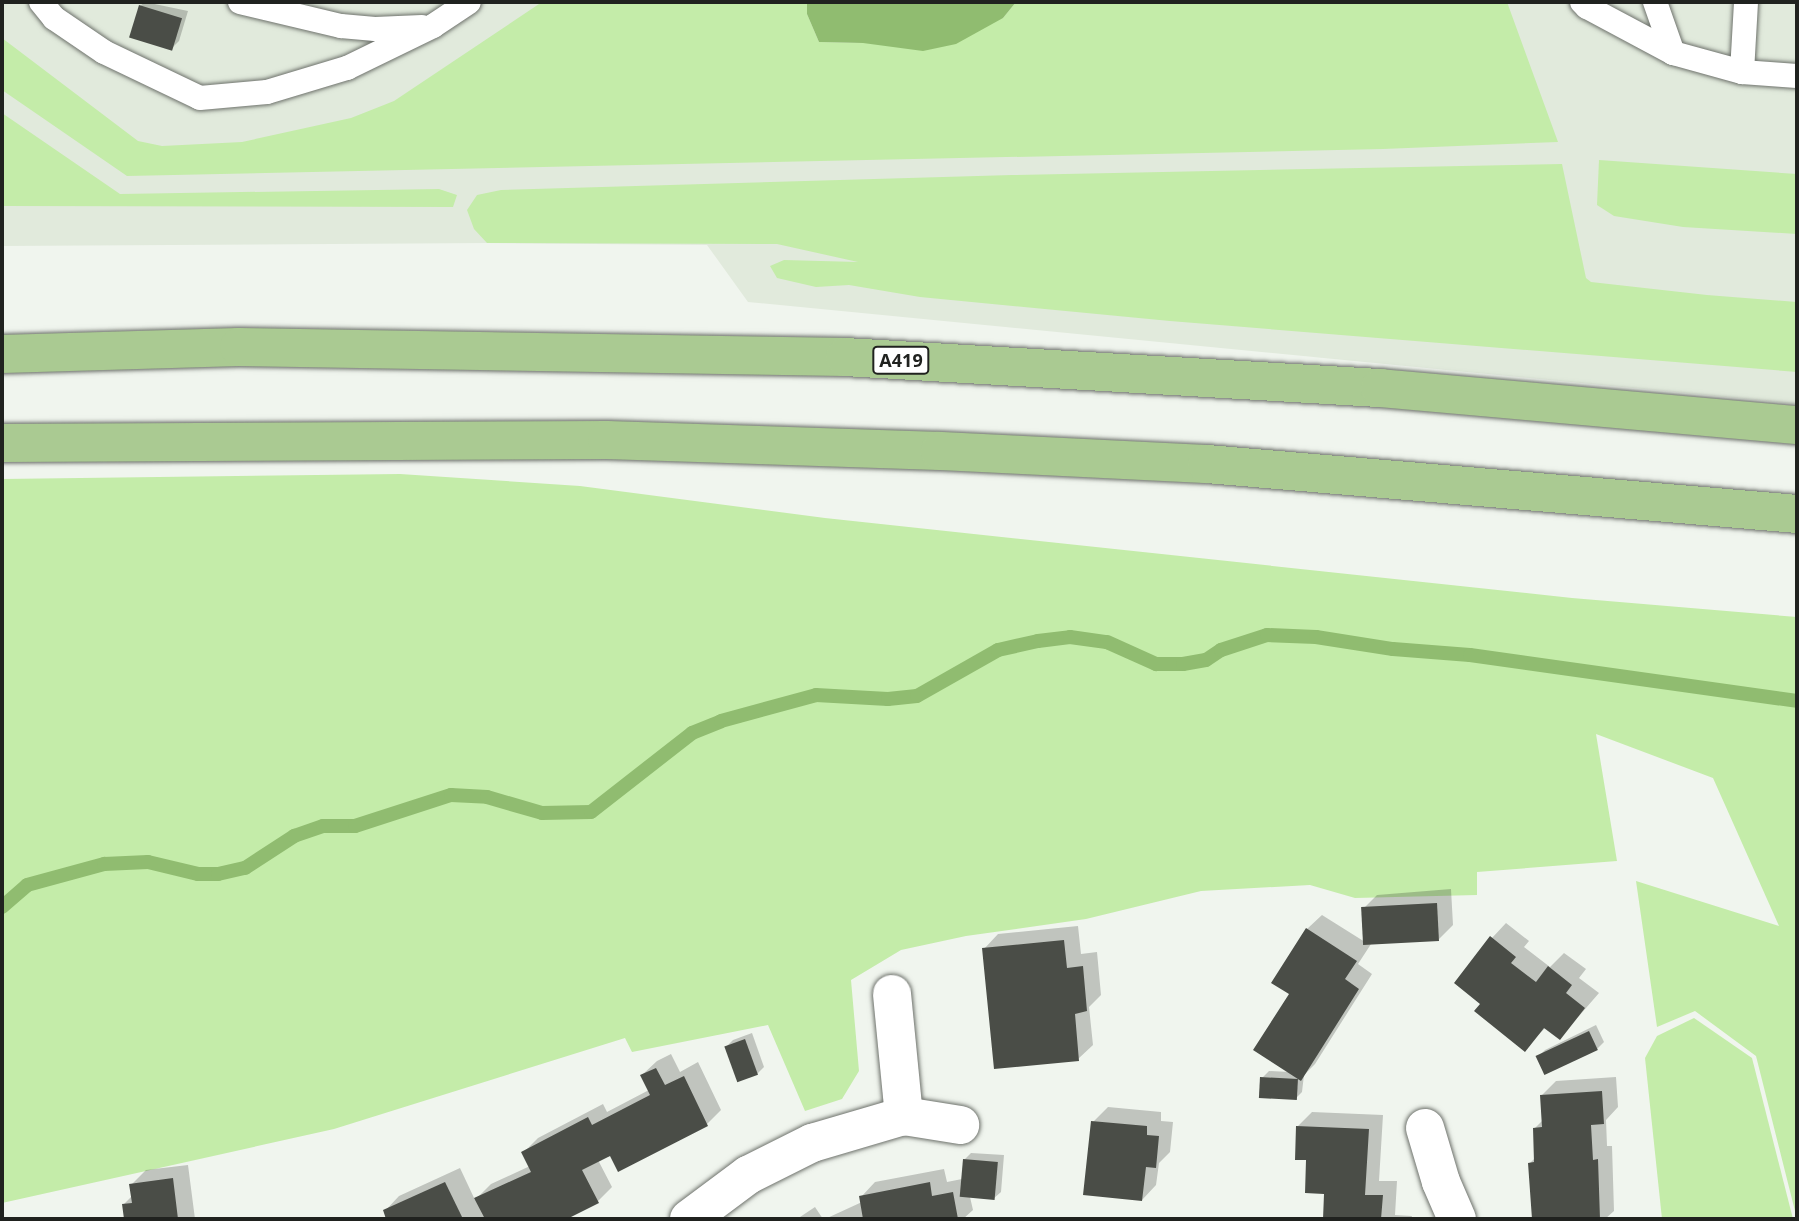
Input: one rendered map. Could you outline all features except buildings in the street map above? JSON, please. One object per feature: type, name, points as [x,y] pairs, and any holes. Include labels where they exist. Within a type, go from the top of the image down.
[{"type":"highway","name":"A419","points":[[2,354],[239,347],[845,356],[1380,388],[1797,425]]},
{"type":"highway","points":[[2,443],[607,439],[940,451],[1207,464],[1797,514]]},
{"type":"street","points":[[892,994],[904,1116]]},
{"type":"street","points":[[689,1219],[717,1196],[779,1158],[846,1132],[904,1116],[960,1125]]},
{"type":"street","points":[[1425,1128],[1441,1182],[1457,1219]]},
{"type":"lane","points":[[41,2],[54,18],[104,52],[200,98],[267,92],[348,68],[433,26],[469,2]]},
{"type":"lane","points":[[240,2],[341,26],[375,29],[433,26]]},
{"type":"lane","points":[[1582,2],[1673,53],[1742,72],[1797,76]]},
{"type":"lane","points":[[1655,2],[1673,53]]},
{"type":"lane","points":[[1742,72],[1746,2]]},
{"type":"shaded area","points":[[2,2],[1797,2],[1797,404],[748,302],[707,245],[487,243],[2,246]]},
{"type":"shaded area","points":[[542,2],[807,2],[807,14],[819,42],[863,43],[1003,18],[1016,2],[1507,2],[1558,142],[1383,149],[127,176],[2,90],[2,38],[138,141],[162,146],[242,142],[351,118],[394,101]]},
{"type":"shaded area","points":[[807,2],[1016,2],[1003,18],[956,44],[923,51],[863,43],[819,42],[807,14]]},
{"type":"shaded area","points":[[2,113],[120,194],[439,189],[457,195],[453,207],[2,206]]},
{"type":"shaded area","points":[[1599,160],[1797,174],[1797,234],[1683,227],[1614,216],[1597,205]]},
{"type":"shaded area","points":[[1562,164],[1586,278],[1591,282],[1797,302],[1797,372],[1170,321],[920,297],[849,285],[816,287],[777,278],[770,266],[784,260],[858,262],[777,244],[487,243],[474,229],[467,210],[477,195],[501,190],[1012,175]]},
{"type":"shaded area","points":[[400,474],[580,486],[825,518],[1572,598],[1797,617],[1797,1219],[1756,1056],[1695,1011],[1657,1027],[1636,881],[1779,926],[1713,778],[1596,734],[1617,861],[1477,872],[1477,895],[1355,898],[1310,885],[1201,891],[1086,919],[966,936],[901,950],[851,980],[859,1071],[842,1099],[805,1111],[768,1025],[632,1052],[625,1038],[334,1129],[2,1203],[2,479]]},
{"type":"shaded area","points":[[1694,1018],[1752,1058],[1793,1219],[1662,1219],[1645,1058],[1657,1036]]},
{"type":"waterway","points":[[2,907],[27,885],[104,864],[148,862],[198,874],[218,874],[245,868],[294,836],[323,826],[355,826],[451,795],[487,797],[542,813],[591,812],[692,733],[721,721],[816,695],[888,699],[917,696],[998,650],[1070,637],[1107,642],[1156,664],[1183,664],[1206,660],[1221,650],[1267,635],[1316,637],[1393,649],[1470,655],[1797,701]]}]
